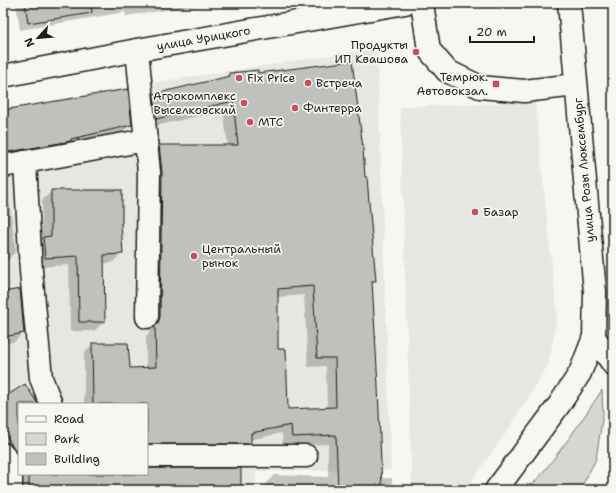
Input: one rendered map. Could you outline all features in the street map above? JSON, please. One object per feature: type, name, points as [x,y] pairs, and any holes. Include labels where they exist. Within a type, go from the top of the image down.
[{"type":"main road","name":"улица Урицкого","points":[[3,76],[137,50],[405,3]]},
{"type":"main road","points":[[422,3],[429,50],[447,71],[480,87],[524,91],[576,85]]},
{"type":"main road","name":"улица Розы Люксембург","points":[[496,490],[559,406],[580,373],[594,337],[595,292],[570,3]]},
{"type":"main road","points":[[137,50],[149,172],[147,317]]},
{"type":"main road","points":[[3,166],[146,140]]},
{"type":"main road","points":[[25,162],[31,271],[41,378],[52,403]]},
{"type":"main road","points":[[594,337],[613,364]]},
{"type":"main road","points":[[3,454],[12,468],[11,490]]},
{"type":"main road","points":[[148,456],[306,456]]},
{"type":"shaded area","name":"Центральный рынок","points":[[377,48],[391,470],[256,471],[256,490],[24,490],[24,475],[148,475],[148,403],[18,403],[18,461],[3,437],[3,109],[133,86]]},
{"type":"shaded area","name":"Базар","points":[[535,102],[557,316],[549,363],[510,427],[465,490],[412,490],[400,107]]},
{"type":"green space","points":[[602,390],[603,414],[596,459],[582,486],[573,490],[528,490],[567,441]]},
{"type":"building","points":[[25,3],[91,3],[92,13],[28,23]]},
{"type":"building","points":[[352,61],[363,148],[365,177],[367,177],[376,281],[372,281],[382,490],[338,490],[336,435],[292,437],[291,425],[251,433],[251,444],[148,444],[148,403],[93,403],[92,343],[128,343],[130,368],[156,367],[155,326],[160,317],[162,172],[159,145],[238,145],[233,101],[156,119],[154,94],[230,76],[229,73],[258,70],[258,73]],"holes":[[[313,286],[317,358],[335,358],[336,407],[288,409],[286,349],[278,349],[278,289]]]},
{"type":"building","points":[[128,89],[132,125],[71,139],[71,141],[3,153],[3,110]]},
{"type":"building","points":[[51,190],[122,190],[121,223],[123,254],[104,255],[105,322],[79,322],[78,256],[45,258],[43,237],[51,236]]},
{"type":"building","points":[[20,289],[24,333],[3,337],[3,292]]},
{"type":"building","points":[[25,384],[37,403],[18,403],[18,454],[3,431],[3,398]]},
{"type":"building","points":[[148,468],[241,468],[241,490],[29,490],[29,475],[148,475]]},
{"type":"place","name":"Продукты ИП Квашова","points":[[416,52]]},
{"type":"place","name":"Fix Price","points":[[239,78]]},
{"type":"place","name":"Встреча","points":[[308,83]]},
{"type":"place","name":"Темрюк. Автовокзал.","points":[[496,84]]},
{"type":"place","name":"Агрокомплекс Выселковский","points":[[244,103]]},
{"type":"place","name":"Финтерра","points":[[295,108]]},
{"type":"place","name":"МТС","points":[[250,122]]},
{"type":"place","name":"Базар","points":[[475,212]]},
{"type":"place","name":"Центральный рынок","points":[[194,256]]}]
